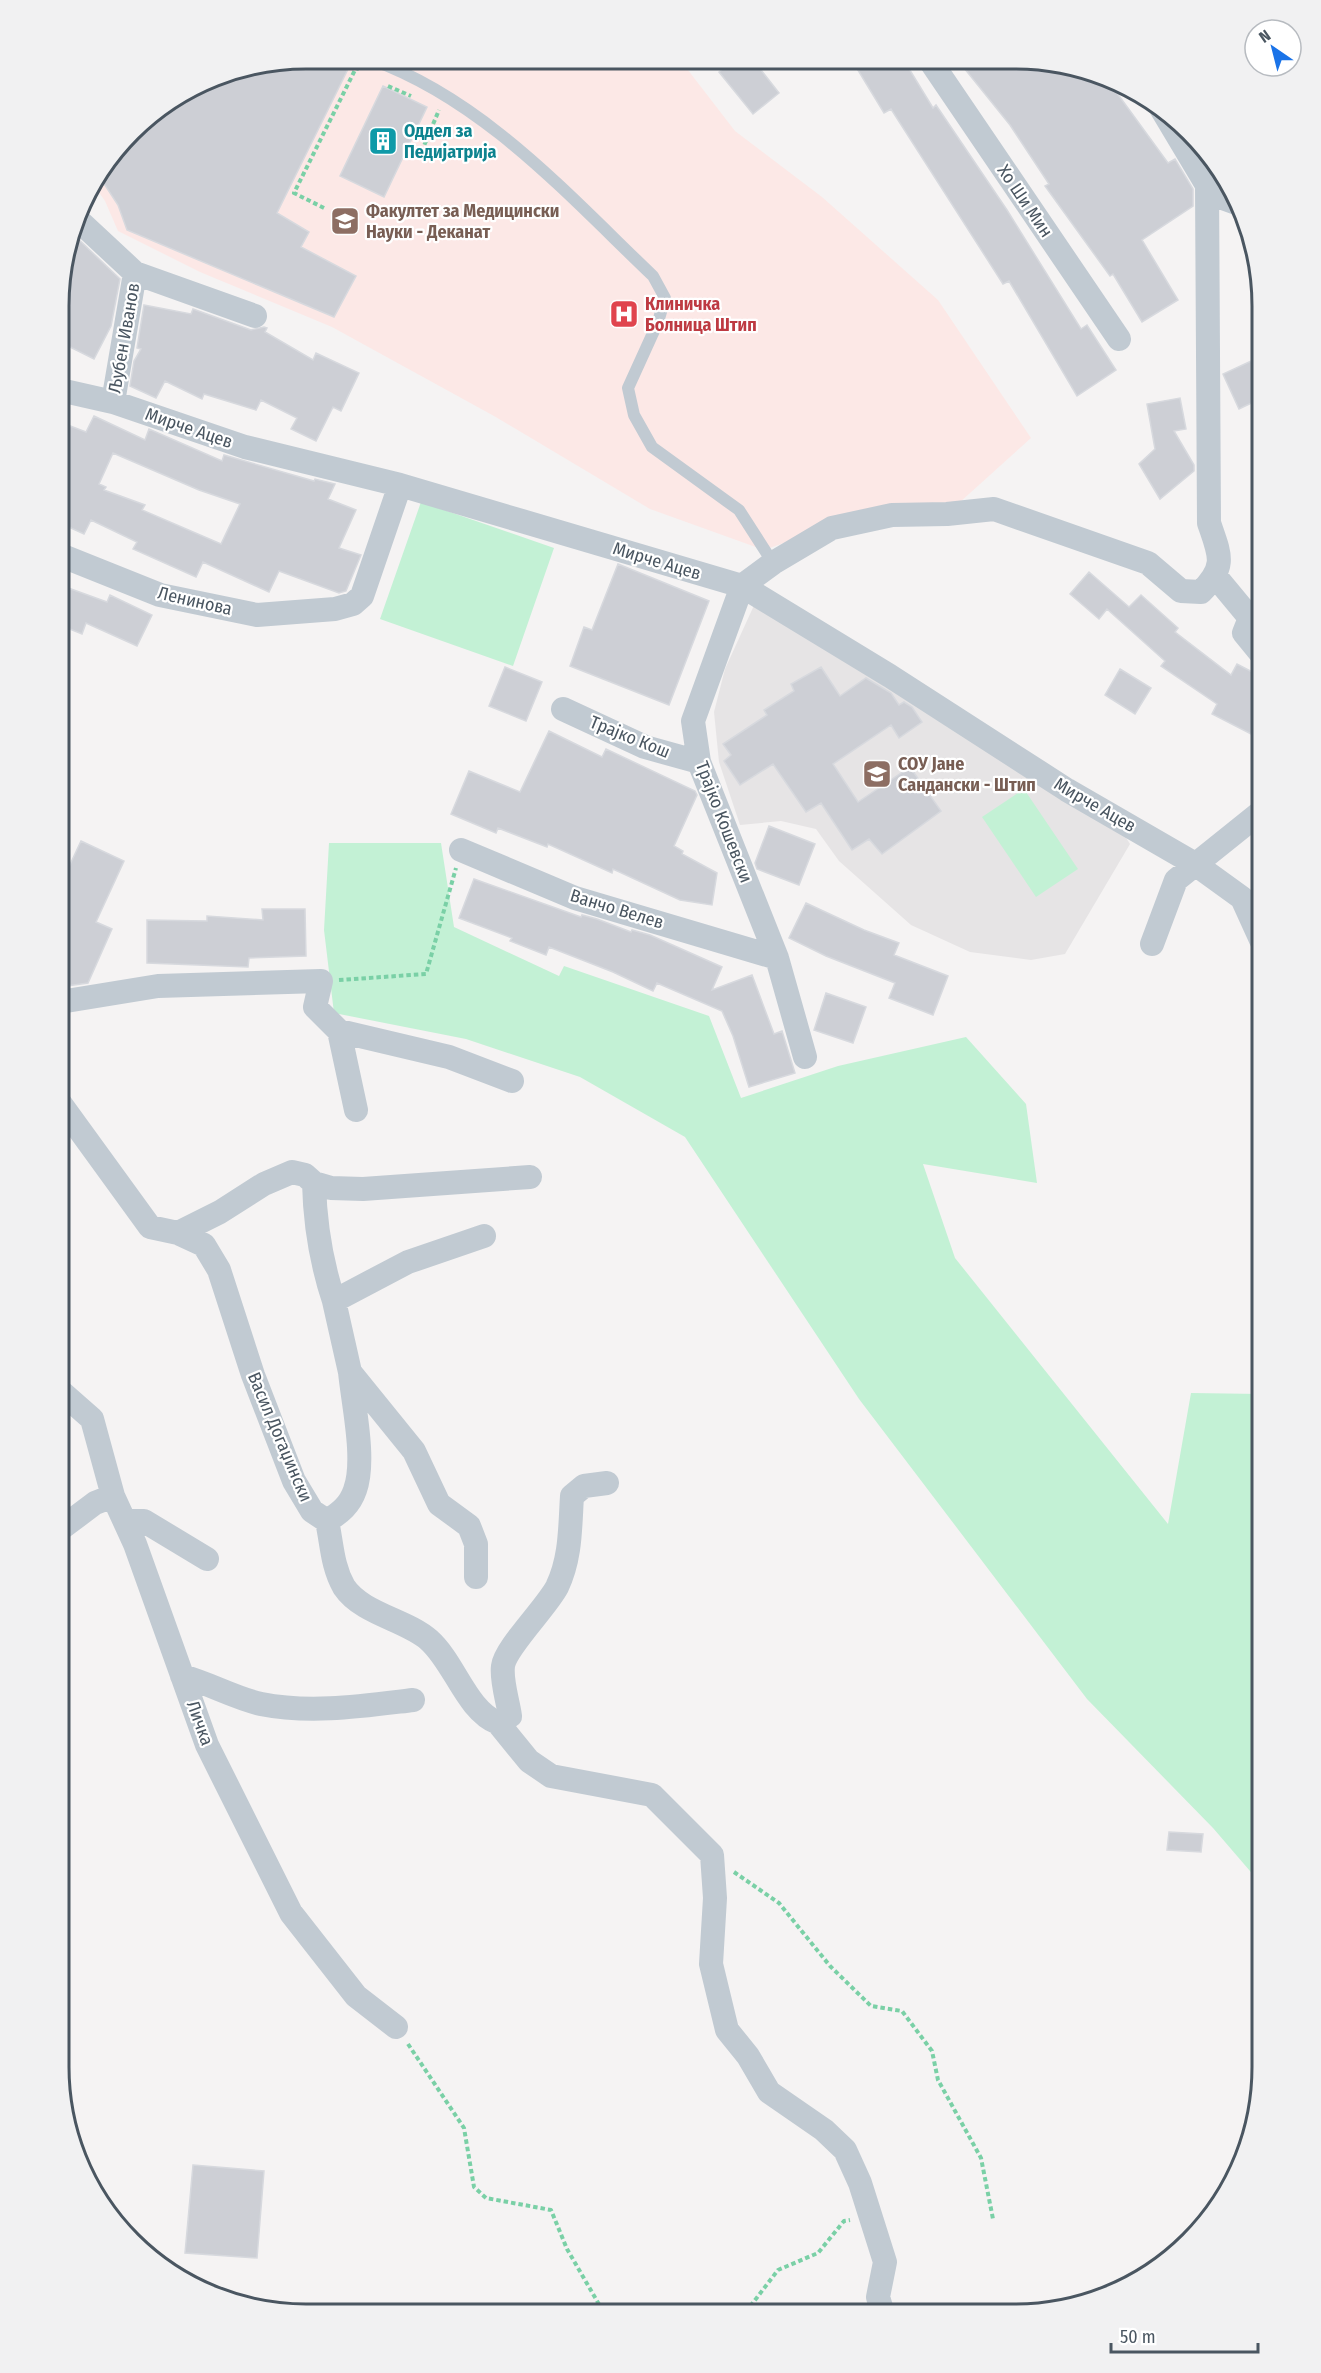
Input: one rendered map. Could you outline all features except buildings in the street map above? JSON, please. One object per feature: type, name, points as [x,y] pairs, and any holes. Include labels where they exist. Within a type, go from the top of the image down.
[{"type":"street","name":"Хо Ши Мин","points":[[936,69],[1119,339]]},
{"type":"street","points":[[1175,132],[1208,185],[1217,196],[1227,200]]},
{"type":"street","points":[[742,586],[773,563],[832,528],[892,515],[947,514],[994,509],[1148,564],[1181,591],[1201,592],[1216,577],[1220,555],[1209,523],[1208,185],[1211,173]]},
{"type":"street","name":"Љубен Иванов","points":[[84,225],[135,273],[255,316]]},
{"type":"street","name":"Љубен Иванов","points":[[113,402],[135,273]]},
{"type":"street","name":"Мирче Ацев","points":[[69,392],[113,402],[245,447],[400,485],[742,586],[890,676],[1067,790],[1196,864],[1242,898],[1252,920]]},
{"type":"street","name":"Ленинова","points":[[69,559],[160,595],[257,615],[335,609],[353,604],[362,596],[400,485]]},
{"type":"street","points":[[1216,577],[1252,617]]},
{"type":"street","name":"Трајко Кошевски","points":[[742,586],[693,721],[699,762],[777,958],[805,1058]]},
{"type":"street","points":[[1252,625],[1244,633],[1252,642]]},
{"type":"street","name":"Трајко Кош","points":[[563,709],[645,747],[699,762]]},
{"type":"street","points":[[1152,944],[1176,880],[1252,819]]},
{"type":"street","name":"Ванчо Велев","points":[[461,850],[575,898],[777,958]]},
{"type":"street","points":[[69,1001],[158,986],[321,981],[315,1007],[339,1031],[449,1057],[512,1081]]},
{"type":"street","points":[[339,1031],[356,1110]]},
{"type":"street","name":"Васил Догаџински","points":[[69,1114],[150,1227],[178,1233],[204,1245],[219,1270],[253,1375],[294,1481],[312,1511],[327,1521],[334,1567],[346,1589],[375,1611],[428,1639],[448,1661],[488,1719],[498,1723],[529,1761],[551,1776],[652,1795],[712,1855]]},
{"type":"street","points":[[178,1233],[220,1212],[264,1184],[291,1172],[305,1175],[314,1183],[331,1188],[363,1189],[530,1177]]},
{"type":"street","points":[[314,1183],[321,1262],[334,1301],[350,1372],[359,1466],[356,1490],[345,1509],[327,1521]]},
{"type":"street","points":[[334,1301],[408,1262],[484,1236]]},
{"type":"street","points":[[350,1372],[414,1451],[439,1504],[469,1526],[476,1544],[476,1577]]},
{"type":"street","name":"Личка","points":[[69,1399],[92,1419],[113,1496],[125,1521],[207,1745],[291,1913],[356,1996],[396,2027]]},
{"type":"street","points":[[498,1723],[510,1716],[502,1668],[505,1655],[526,1631],[556,1588],[567,1561],[572,1496],[584,1486],[607,1483]]},
{"type":"street","points":[[69,1522],[95,1503],[113,1496]]},
{"type":"street","points":[[125,1521],[144,1521],[207,1559]]},
{"type":"street","points":[[182,1676],[259,1704],[294,1708],[341,1708],[413,1700]]},
{"type":"street","points":[[712,1855],[715,1898],[711,1964],[727,2030],[748,2056],[769,2092],[824,2130],[845,2150],[860,2183],[885,2262],[878,2297],[880,2304]]},
{"type":"lane","points":[[391,69],[445,94],[532,160],[653,276],[665,298],[658,322],[628,388],[634,415],[652,447],[739,510],[773,563]]},
{"type":"path","points":[[324,208],[294,193],[356,69]]},
{"type":"path","points":[[358,69],[365,72]]},
{"type":"path","points":[[380,82],[420,101]]},
{"type":"path","points":[[408,148],[422,153],[440,110],[430,105]]},
{"type":"path","points":[[321,981],[426,974],[461,850]]},
{"type":"path","points":[[712,1855],[779,1904],[830,1966],[871,2006],[902,2011],[932,2051],[938,2080],[981,2158],[993,2218]]},
{"type":"path","points":[[396,2027],[464,2128],[474,2187],[486,2198],[551,2210],[567,2249],[599,2304]]},
{"type":"path","points":[[752,2304],[778,2270],[818,2253],[844,2221],[871,2217]]},
{"type":"shaded area","name":"Клиничка Болница Штип","points":[[306,69],[687,69],[735,131],[822,197],[938,300],[1031,438],[959,503],[885,507],[764,550],[650,509],[494,416],[332,327],[200,272],[118,231],[98,192],[109,174],[138,138],[178,107],[275,71]]},
{"type":"shaded area","name":"СОУ Јане Сандански - Штип","points":[[756,601],[1120,828],[1130,844],[1065,954],[1031,960],[970,952],[911,925],[839,861],[816,829],[781,821],[740,825],[719,762],[714,712],[725,669]]},
{"type":"green space","points":[[421,502],[554,548],[513,666],[380,619]]},
{"type":"green space","points":[[1024,789],[1078,869],[1036,897],[982,817]]},
{"type":"green space","points":[[329,843],[441,843],[454,927],[559,976],[564,966],[709,1016],[741,1098],[838,1066],[966,1037],[1026,1104],[1037,1183],[923,1164],[955,1258],[1168,1524],[1191,1393],[1252,1394],[1252,1873],[1213,1828],[1087,1699],[859,1399],[685,1137],[580,1077],[466,1039],[334,1013],[324,930]]},
{"type":"place","name":"Оддел за Педијатрија","points":[[383,141]]},
{"type":"place","name":"Факултет за Медицински Науки - Деканат","points":[[345,221]]},
{"type":"place","name":"Клиничка Болница Штип","points":[[624,314]]},
{"type":"place","name":"СОУ Јане Сандански - Штип","points":[[877,774]]}]
